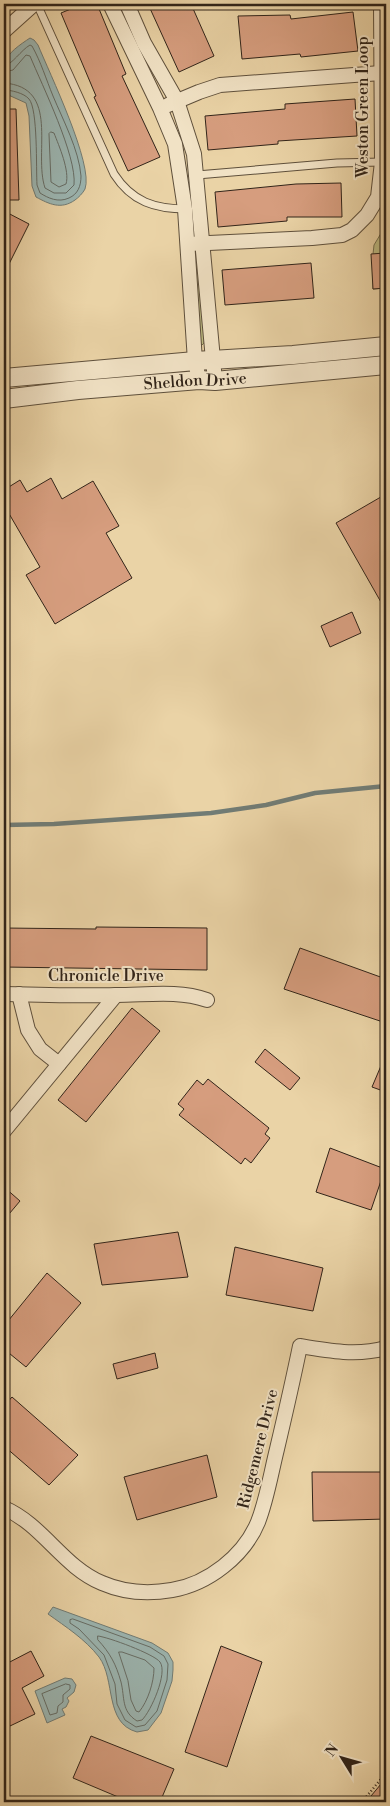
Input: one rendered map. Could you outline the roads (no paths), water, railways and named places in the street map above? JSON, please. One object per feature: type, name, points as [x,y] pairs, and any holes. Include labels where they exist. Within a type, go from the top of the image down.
[{"type":"street","points":[[4,32],[36,4]]},
{"type":"street","points":[[110,4],[160,108],[175,144],[185,209],[195,360],[207,380]]},
{"type":"street","points":[[127,4],[144,43],[177,102],[194,154],[206,295],[214,361],[207,380]]},
{"type":"street","name":"Weston Green Loop","points":[[188,244],[342,235],[360,223],[373,207],[378,197],[382,162],[380,4]]},
{"type":"street","points":[[160,108],[220,85],[381,73]]},
{"type":"street","name":"Sheldon Drive","points":[[4,378],[195,360],[214,361],[386,346]]},
{"type":"street","name":"Sheldon Drive","points":[[4,399],[78,390],[386,365]]},
{"type":"street","name":"Chronicle Drive","points":[[4,994],[116,995],[171,993],[207,1000]]},
{"type":"street","points":[[19,994],[28,1030],[40,1049],[59,1064]]},
{"type":"street","points":[[4,1131],[116,995]]},
{"type":"street","name":"Ridgemere Drive","points":[[4,1508],[27,1521],[70,1563],[90,1578],[114,1587],[149,1593],[180,1589],[211,1576],[238,1553],[257,1524],[266,1498],[300,1346],[329,1351],[358,1352],[386,1348]]},
{"type":"lane","points":[[36,4],[120,184],[134,197],[154,206],[185,209],[200,207]]},
{"type":"lane","points":[[197,175],[382,162]]},
{"type":"water","points":[[30,38],[38,45],[69,118],[83,160],[86,177],[85,189],[76,199],[65,205],[50,204],[36,197],[32,186],[29,116],[26,103],[4,93],[3,67],[6,60],[15,49]]},
{"type":"water","points":[[53,1607],[152,1643],[168,1653],[173,1662],[172,1681],[161,1713],[148,1730],[137,1732],[127,1727],[120,1720],[112,1700],[104,1666],[99,1657],[81,1639],[48,1614]]},
{"type":"water","points":[[65,1678],[72,1679],[76,1685],[74,1692],[67,1698],[69,1701],[66,1707],[62,1709],[65,1715],[47,1723],[35,1691]]},
{"type":"waterway","points":[[4,825],[54,824],[211,813],[266,805],[315,793],[386,786]]}]
